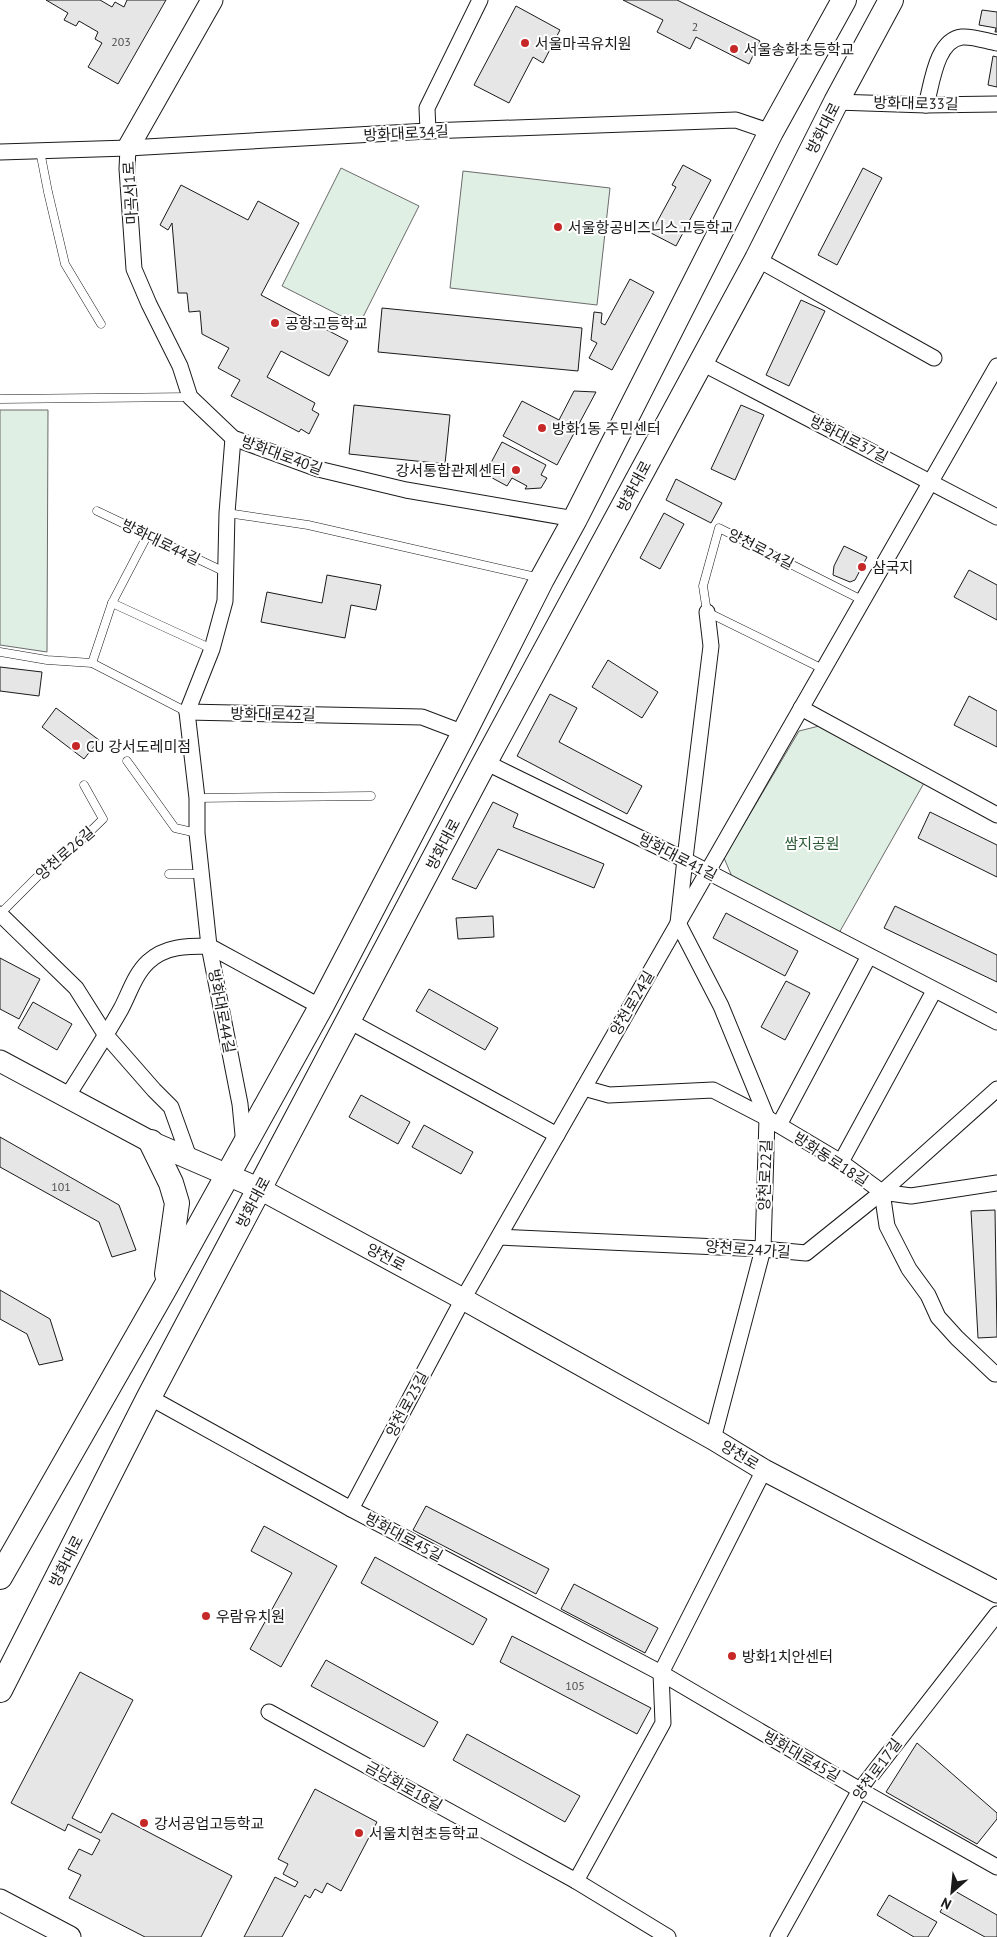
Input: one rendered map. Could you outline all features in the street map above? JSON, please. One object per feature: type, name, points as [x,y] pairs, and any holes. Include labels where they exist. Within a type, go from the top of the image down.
[{"type":"main road","name":"마곡서1로","points":[[128,148],[212,0]]},
{"type":"main road","points":[[0,1577],[165,1288],[320,1007],[575,519],[771,132],[844,0]]},
{"type":"main road","name":"방화대로","points":[[0,1690],[149,1398],[486,762],[757,259],[836,102],[891,0]]},
{"type":"main road","name":"양천로","points":[[0,1061],[151,1142],[260,1189],[463,1299],[713,1439],[764,1470],[997,1592]]},
{"type":"main road","points":[[151,1142],[171,1183],[177,1203],[165,1288]]},
{"type":"main road","points":[[0,1900],[70,1937]]},
{"type":"street","points":[[428,132],[427,108],[480,0]]},
{"type":"street","points":[[926,105],[942,50],[954,39],[965,37],[997,43]]},
{"type":"street","name":"방화대로33길","points":[[836,102],[926,105],[997,104]]},
{"type":"street","name":"방화대로34길","points":[[0,152],[128,148],[428,132],[736,120],[771,132]]},
{"type":"street","name":"마곡서1로","points":[[128,148],[127,169],[134,269],[180,366],[190,397]]},
{"type":"street","points":[[757,259],[934,358]]},
{"type":"street","name":"방화대로37길","points":[[700,362],[997,517]]},
{"type":"street","name":"양천로24길","points":[[463,1299],[997,366]]},
{"type":"street","name":"방화대로40길","points":[[190,397],[233,438],[318,469],[406,490],[575,519]]},
{"type":"street","name":"방화대로44길","points":[[233,438],[224,572],[225,601],[212,649],[187,712],[197,798],[197,833],[209,946],[240,1104],[244,1146]]},
{"type":"street","points":[[678,923],[712,646],[707,612]]},
{"type":"street","points":[[801,708],[997,815]]},
{"type":"street","name":"방화대로42길","points":[[187,712],[422,718],[464,733]]},
{"type":"street","name":"방화대로41길","points":[[486,762],[685,860],[997,1022]]},
{"type":"street","name":"양천로26길","points":[[0,914],[76,988],[105,1034],[154,1090],[171,1106],[190,1160]]},
{"type":"street","name":"양천로22길","points":[[678,923],[721,1006],[773,1122],[763,1249],[713,1439]]},
{"type":"street","points":[[67,1097],[121,1008],[131,987],[148,962],[171,948],[209,946],[320,1007]]},
{"type":"street","points":[[773,1122],[869,956]]},
{"type":"street","points":[[841,1162],[934,990]]},
{"type":"street","points":[[349,1021],[557,1135]]},
{"type":"street","name":"방화동로18길","points":[[584,1088],[609,1095],[713,1090],[773,1122],[841,1162],[882,1192],[911,1196],[997,1183]]},
{"type":"street","name":"양천로24가길","points":[[498,1237],[763,1249],[806,1253],[882,1192],[997,1089]]},
{"type":"street","points":[[882,1192],[887,1226],[909,1269],[928,1295],[938,1317],[995,1374]]},
{"type":"street","name":"양천로23길","points":[[352,1509],[463,1299]]},
{"type":"street","name":"방화대로45길","points":[[149,1398],[352,1509],[661,1673],[860,1790],[997,1866]]},
{"type":"street","name":"양천로","points":[[661,1673],[764,1470]]},
{"type":"street","name":"양천로17길","points":[[778,1937],[860,1790],[997,1614]]},
{"type":"street","points":[[576,1881],[663,1723],[661,1673]]},
{"type":"street","name":"금낭화로18길","points":[[269,1712],[576,1881],[668,1937]]},
{"type":"lane","points":[[40,151],[65,264],[100,324]]},
{"type":"lane","points":[[0,399],[190,397]]},
{"type":"lane","name":"방화대로44길","points":[[97,511],[224,572]]},
{"type":"lane","points":[[227,513],[308,525],[542,579]]},
{"type":"lane","name":"양천로24길","points":[[707,612],[703,586],[720,528],[862,600]]},
{"type":"lane","points":[[92,663],[112,603],[147,536]]},
{"type":"lane","points":[[112,603],[212,649]]},
{"type":"lane","points":[[707,612],[824,669]]},
{"type":"lane","name":"방화대로42길","points":[[0,652],[47,660],[92,663],[187,712]]},
{"type":"lane","points":[[127,761],[174,828],[197,833]]},
{"type":"lane","name":"양천로26길","points":[[0,914],[62,852],[70,852],[103,819],[84,785]]},
{"type":"lane","points":[[197,798],[370,796]]},
{"type":"lane","points":[[169,874],[201,874]]},
{"type":"green space","points":[[341,168],[419,206],[359,325],[282,286]]},
{"type":"green space","points":[[463,171],[610,188],[597,305],[450,288]]},
{"type":"green space","points":[[0,410],[48,410],[47,652],[0,645]]},
{"type":"green space","name":"쌈지공원","points":[[823,725],[924,783],[839,933],[733,879],[724,858],[799,731]]},
{"type":"building","points":[[46,0],[100,0],[112,7],[115,2],[124,7],[127,0],[166,0],[118,84],[88,67],[102,43],[95,39],[98,32],[79,21],[76,26],[64,20],[68,13]]},
{"type":"building","name":"서울송화초등학교","points":[[623,0],[677,0],[760,41],[749,64],[696,37],[690,49],[657,32],[663,20]]},
{"type":"building","name":"서울마곡유치원","points":[[516,6],[560,30],[543,63],[533,57],[509,103],[474,85]]},
{"type":"building","points":[[982,10],[997,12],[997,32],[995,32],[996,28],[979,25]]},
{"type":"building","points":[[993,56],[997,57],[997,87],[988,85]]},
{"type":"building","points":[[683,165],[711,180],[676,246],[651,233],[676,187],[672,185]]},
{"type":"building","points":[[863,168],[882,178],[837,265],[818,255]]},
{"type":"building","points":[[181,185],[248,220],[258,201],[299,223],[261,295],[348,341],[329,376],[281,351],[267,377],[315,403],[312,410],[319,414],[309,434],[301,429],[299,432],[231,396],[240,380],[218,368],[229,348],[202,334],[200,311],[189,312],[187,293],[178,293],[172,223],[168,230],[160,225]]},
{"type":"building","points":[[630,279],[654,292],[612,370],[589,358],[597,343],[591,340],[594,312],[602,313],[601,323],[605,325]]},
{"type":"building","points":[[801,300],[825,311],[789,386],[766,375]]},
{"type":"building","points":[[382,308],[582,328],[578,371],[378,352]]},
{"type":"building","name":"방화1동 주민센터","points":[[574,391],[596,392],[557,465],[503,436],[522,401],[559,420]]},
{"type":"building","points":[[354,405],[450,415],[445,464],[349,454]]},
{"type":"building","points":[[741,405],[764,415],[735,480],[711,469]]},
{"type":"building","name":"강서통합관제센터","points":[[502,442],[546,465],[541,475],[547,478],[541,488],[525,489],[527,486],[512,478],[507,486],[485,474]]},
{"type":"building","points":[[676,479],[722,503],[711,523],[666,500]]},
{"type":"building","points":[[664,513],[684,524],[660,569],[640,558]]},
{"type":"building","points":[[844,546],[867,557],[855,580],[850,582],[833,575],[834,566]]},
{"type":"building","points":[[969,570],[997,585],[997,620],[954,597]]},
{"type":"building","points":[[327,575],[381,585],[376,610],[351,605],[345,638],[261,622],[267,592],[322,603]]},
{"type":"building","points":[[608,660],[658,692],[642,718],[592,687]]},
{"type":"building","points":[[0,667],[42,672],[39,696],[0,691]]},
{"type":"building","points":[[550,694],[577,708],[559,742],[642,786],[627,814],[517,756]]},
{"type":"building","points":[[969,696],[997,711],[997,747],[954,725]]},
{"type":"building","points":[[56,708],[99,740],[84,759],[42,727]]},
{"type":"building","points":[[493,802],[518,814],[513,827],[604,864],[594,888],[498,849],[476,889],[452,879]]},
{"type":"building","points":[[930,812],[997,845],[997,877],[918,838]]},
{"type":"building","points":[[895,906],[997,955],[997,982],[884,928]]},
{"type":"building","points":[[726,913],[798,951],[785,976],[713,938]]},
{"type":"building","points":[[493,916],[494,937],[458,939],[456,918]]},
{"type":"building","points":[[0,958],[40,979],[19,1019],[0,1009]]},
{"type":"building","points":[[786,981],[810,993],[785,1040],[761,1027]]},
{"type":"building","points":[[429,989],[498,1028],[485,1050],[416,1011]]},
{"type":"building","points":[[33,1002],[72,1024],[57,1050],[18,1028]]},
{"type":"building","points":[[361,1095],[410,1122],[398,1144],[349,1117]]},
{"type":"building","points":[[424,1125],[473,1152],[461,1174],[412,1147]]},
{"type":"building","points":[[0,1137],[119,1205],[136,1250],[112,1257],[99,1222],[0,1167]]},
{"type":"building","points":[[995,1210],[997,1337],[978,1338],[971,1211]]},
{"type":"building","points":[[0,1290],[50,1319],[63,1360],[39,1365],[27,1334],[0,1319]]},
{"type":"building","points":[[426,1506],[549,1569],[536,1594],[413,1530]]},
{"type":"building","points":[[264,1526],[337,1566],[281,1667],[250,1649],[292,1573],[251,1551]]},
{"type":"building","points":[[375,1557],[487,1619],[473,1645],[361,1583]]},
{"type":"building","points":[[574,1584],[658,1628],[645,1653],[561,1609]]},
{"type":"building","points":[[512,1636],[651,1708],[637,1734],[500,1662]]},
{"type":"building","points":[[326,1660],[438,1722],[424,1747],[311,1686]]},
{"type":"building","points":[[80,1672],[133,1700],[72,1818],[101,1833],[112,1813],[232,1876],[201,1937],[145,1937],[69,1898],[81,1875],[68,1869],[79,1849],[92,1855],[100,1840],[68,1824],[65,1831],[11,1803]]},
{"type":"building","points":[[467,1734],[580,1796],[565,1822],[453,1760]]},
{"type":"building","points":[[917,1743],[997,1813],[997,1819],[977,1844],[886,1792]]},
{"type":"building","points":[[315,1789],[377,1822],[341,1891],[327,1883],[322,1893],[315,1889],[310,1898],[305,1895],[282,1937],[244,1937],[275,1877],[295,1887],[298,1882],[283,1874],[288,1864],[278,1859]]},
{"type":"building","points":[[953,1890],[997,1915],[997,1937],[985,1937],[940,1912]]},
{"type":"building","points":[[889,1895],[937,1922],[928,1937],[914,1937],[877,1915]]},
{"type":"place","name":"서울마곡유치원","points":[[525,43]]},
{"type":"place","name":"서울송화초등학교","points":[[734,49]]},
{"type":"place","name":"서울항공비즈니스고등학교","points":[[558,227]]},
{"type":"place","name":"공항고등학교","points":[[275,323]]},
{"type":"place","name":"방화1동 주민센터","points":[[542,428]]},
{"type":"place","name":"강서통합관제센터","points":[[516,470]]},
{"type":"place","name":"삼국지","points":[[862,567]]},
{"type":"place","name":"CU 강서도레미점","points":[[76,746]]},
{"type":"place","name":"우람유치원","points":[[206,1616]]},
{"type":"place","name":"방화1치안센터","points":[[732,1656]]},
{"type":"place","name":"강서공업고등학교","points":[[144,1823]]},
{"type":"place","name":"서울치현초등학교","points":[[359,1833]]}]
